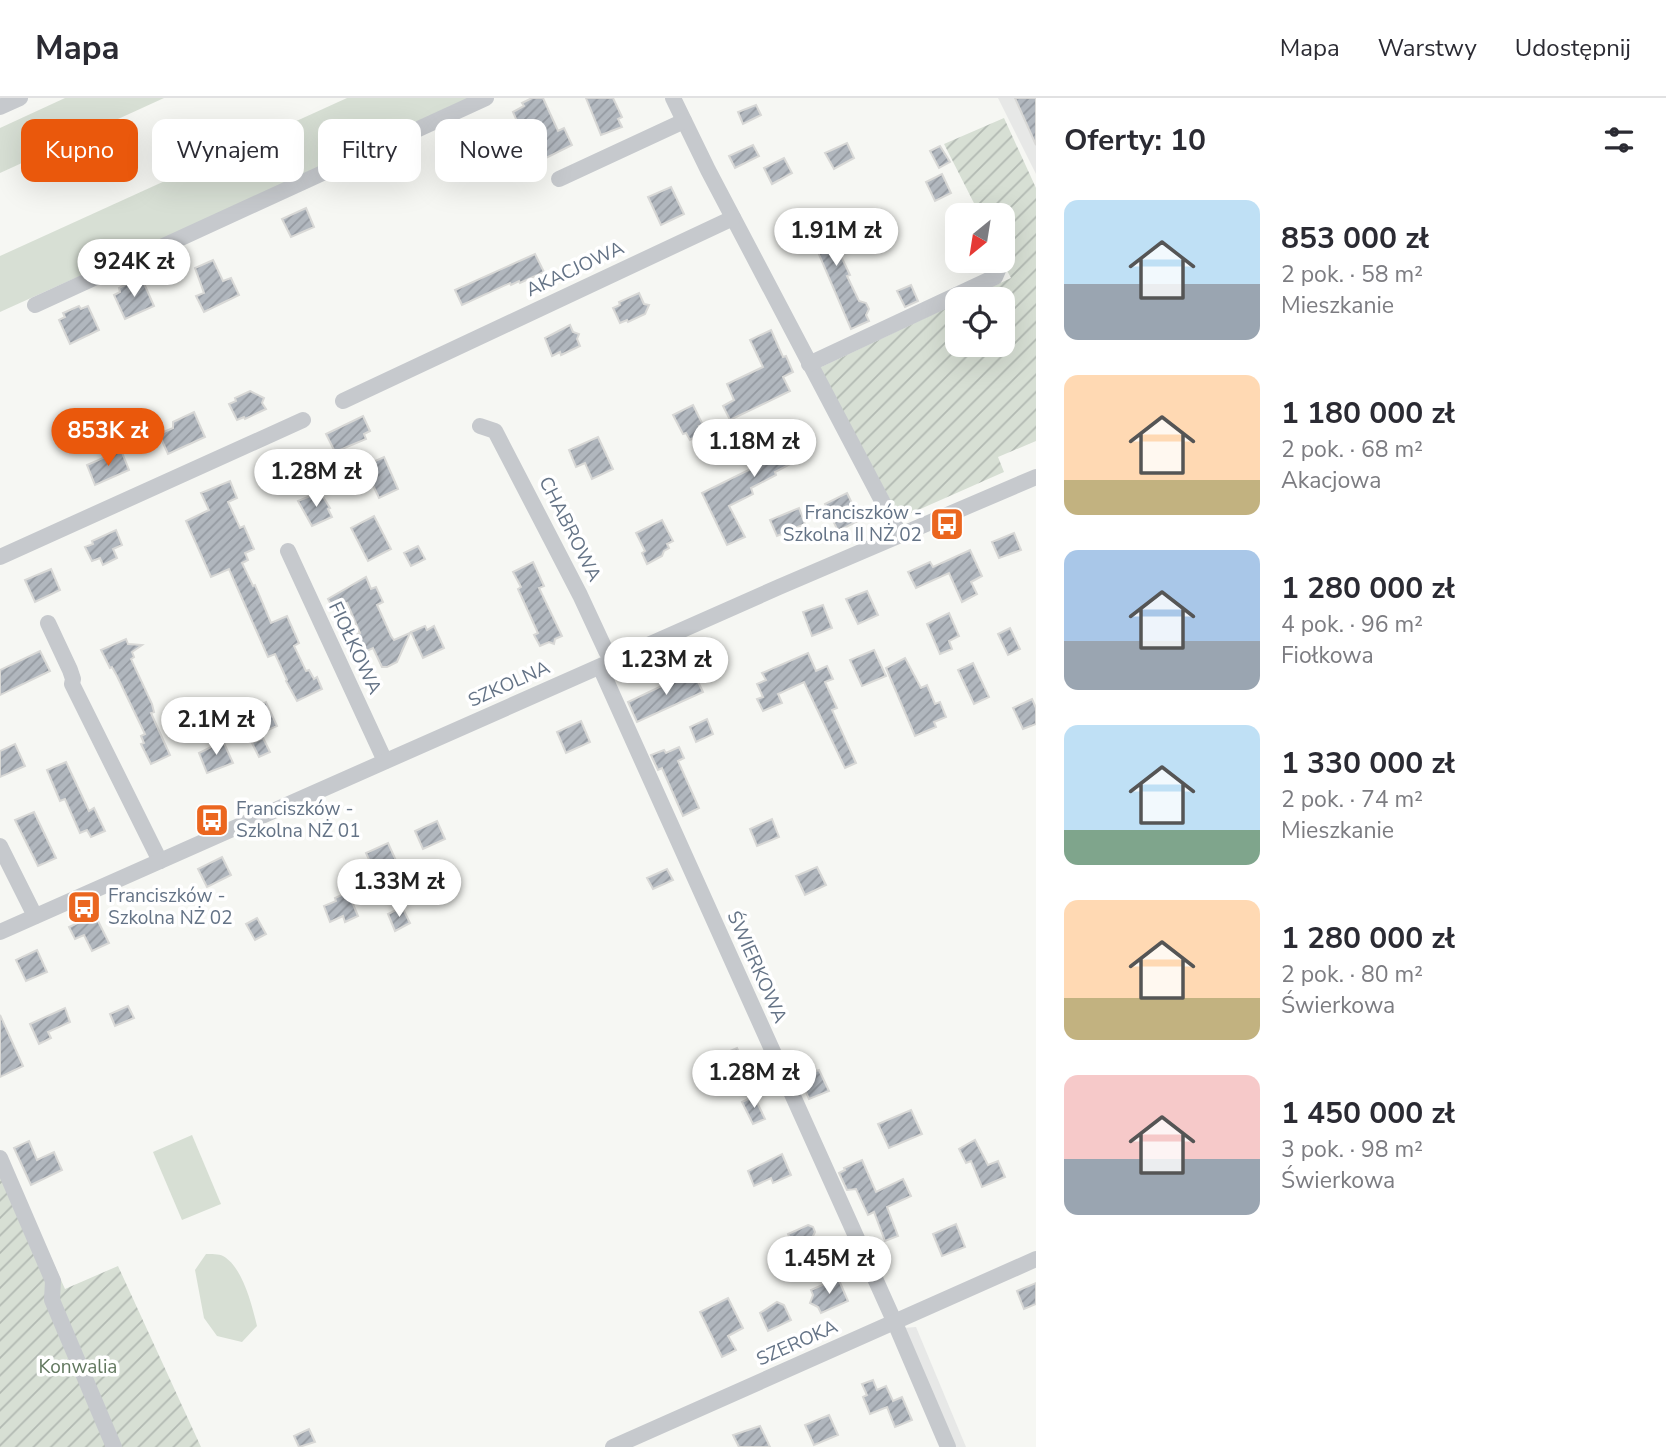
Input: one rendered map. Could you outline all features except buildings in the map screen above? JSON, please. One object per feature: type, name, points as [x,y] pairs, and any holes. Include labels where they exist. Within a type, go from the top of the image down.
[{"type":"street","points":[[0,107],[20,98]]},
{"type":"street","points":[[35,305],[486,98]]},
{"type":"street","points":[[673,98],[900,536]]},
{"type":"street","points":[[559,179],[684,121]]},
{"type":"street","name":"AKACJOWA","points":[[343,401],[733,218]]},
{"type":"street","points":[[809,364],[995,277],[997,273]]},
{"type":"street","points":[[0,558],[303,420]]},
{"type":"street","name":"CHABROWA","points":[[481,426],[495,431],[580,595],[606,651],[606,663]]},
{"type":"street","name":"SZKOLNA","points":[[0,932],[606,663],[1036,477]]},
{"type":"street","name":"FIOŁKOWA","points":[[288,551],[385,761]]},
{"type":"street","points":[[48,623],[71,670],[72,684],[160,861]]},
{"type":"street","name":"ŚWIERKOWA","points":[[606,663],[948,1447]]},
{"type":"street","points":[[0,846],[35,916]]},
{"type":"street","points":[[0,1158],[53,1281],[52,1300],[114,1447]]},
{"type":"street","name":"SZEROKA","points":[[613,1447],[1036,1259]]},
{"type":"shaded area","points":[[998,98],[1036,98],[1036,174]]},
{"type":"shaded area","points":[[916,1327],[966,1447],[955,1447],[903,1328]]},
{"type":"green space","points":[[65,98],[164,98],[118,119],[21,119],[21,163],[0,173],[0,128]]},
{"type":"green space","points":[[347,98],[473,98],[421,122],[421,119],[318,119],[318,168],[304,174],[304,119],[301,119]]},
{"type":"green space","points":[[1004,118],[1036,188],[1036,441],[998,457],[1004,472],[900,518],[819,368],[945,309],[945,357],[1015,357],[1015,287],[992,287],[1011,278],[1008,273],[1015,273],[1015,203],[974,203],[944,144]]},
{"type":"green space","points":[[163,182],[287,182],[0,312],[0,256]]},
{"type":"green space","points":[[192,1135],[221,1204],[182,1220],[153,1152]]},
{"type":"green space","name":"Konwalia","points":[[4,1152],[65,1289],[118,1266],[201,1447],[0,1447],[0,1153]]},
{"type":"green space","points":[[206,1254],[221,1255],[230,1261],[246,1288],[257,1326],[242,1342],[217,1336],[204,1318],[195,1270]]},
{"type":"place","name":"Franciszków - Szkolna II NŻ 02","points":[[947,524]]},
{"type":"place","name":"Franciszków - Szkolna NŻ 01","points":[[212,820]]},
{"type":"place","name":"Franciszków - Szkolna NŻ 02","points":[[84,907]]}]
